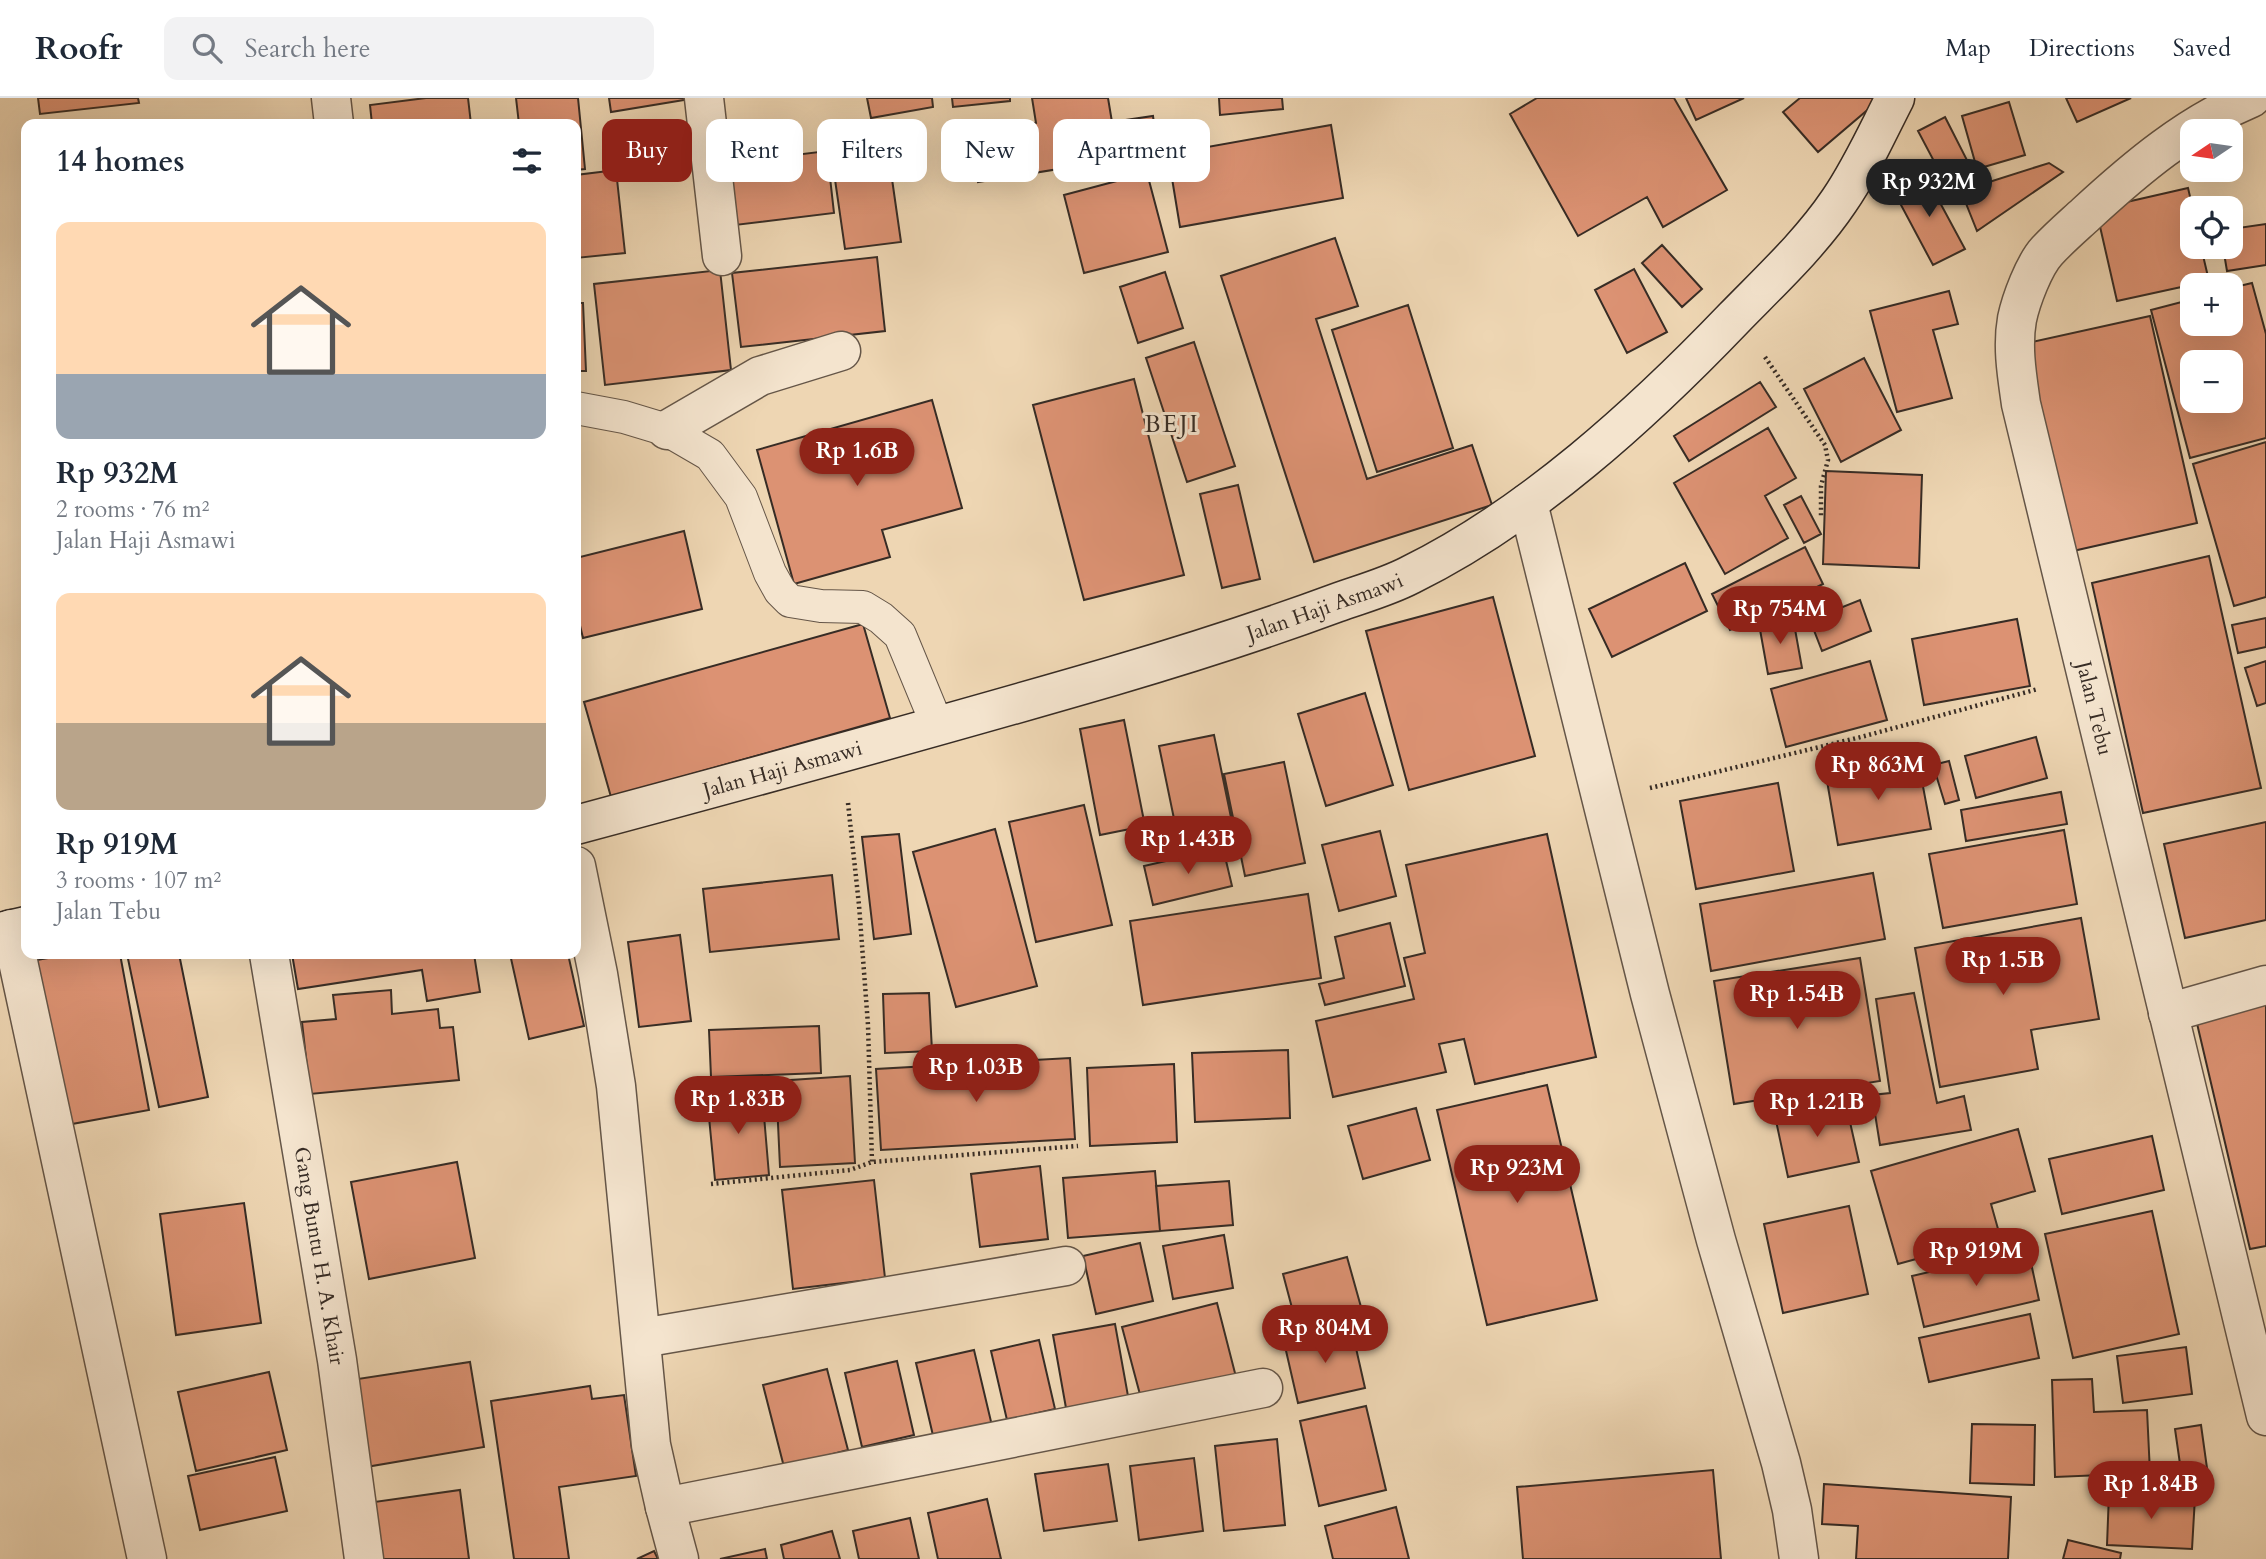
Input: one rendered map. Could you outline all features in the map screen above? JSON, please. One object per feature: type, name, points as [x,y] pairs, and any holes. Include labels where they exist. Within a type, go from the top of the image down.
[{"type":"street","points":[[331,98],[333,119]]},
{"type":"street","points":[[704,98],[722,256]]},
{"type":"street","name":"Jalan Haji Asmawi","points":[[581,824],[938,727],[1227,641],[1409,576],[1528,503],[1639,413],[1692,363],[1775,277],[1838,202],[1858,171],[1895,98]]},
{"type":"street","name":"Jalan Tebu","points":[[2251,98],[2221,110],[2178,136],[2108,194],[2046,252],[2031,279],[2017,318],[2014,360],[2021,404],[2266,1416]]},
{"type":"street","points":[[667,430],[760,376],[841,351]]},
{"type":"street","points":[[1528,503],[1650,994],[1712,1227],[1781,1463],[1792,1510],[1799,1559]]},
{"type":"street","points":[[581,892],[616,1086],[651,1446],[679,1559]]},
{"type":"street","points":[[12,929],[147,1559]]},
{"type":"street","name":"Gang Buntu H. A. Khair","points":[[270,959],[337,1360],[364,1559]]},
{"type":"street","points":[[2168,1013],[2266,985]]},
{"type":"street","points":[[642,1338],[1066,1266]]},
{"type":"street","points":[[665,1507],[1263,1388]]},
{"type":"lane","points":[[581,409],[624,417],[667,430],[710,455],[741,497],[780,591],[790,601],[821,606],[863,607],[881,618],[900,635],[938,727]]},
{"type":"path","points":[[1737,316],[1825,445],[1828,460],[1821,486],[1821,519]]},
{"type":"path","points":[[1602,799],[1861,737],[2086,676]]},
{"type":"path","points":[[842,753],[859,905],[868,1025],[872,1162]]},
{"type":"path","points":[[711,1184],[850,1170],[872,1162],[1078,1146]]},
{"type":"building","points":[[38,98],[138,98],[139,103],[40,114]]},
{"type":"building","points":[[426,98],[468,98],[470,119],[371,119],[370,105]]},
{"type":"building","points":[[516,98],[578,98],[580,119],[518,119]]},
{"type":"building","points":[[609,98],[696,98],[611,112]]},
{"type":"building","points":[[867,98],[932,98],[933,107],[871,118]]},
{"type":"building","points":[[952,98],[1010,98],[1010,101],[953,107]]},
{"type":"building","points":[[1032,98],[1108,98],[1112,119],[1053,119],[1053,170],[1039,172],[1039,119],[1035,119]]},
{"type":"building","points":[[1219,98],[1282,98],[1283,109],[1220,115]]},
{"type":"building","points":[[1537,98],[1674,98],[1727,190],[1663,227],[1647,197],[1578,236],[1510,114]]},
{"type":"building","points":[[1686,98],[1744,98],[1696,120]]},
{"type":"building","points":[[1800,98],[1876,98],[1878,101],[1818,152],[1783,112]]},
{"type":"building","points":[[2066,98],[2131,98],[2077,122]]},
{"type":"building","points":[[2009,102],[2025,155],[1977,169],[1962,116]]},
{"type":"building","points":[[1153,116],[1153,119],[1132,119]]},
{"type":"building","points":[[1945,117],[1972,170],[1946,184],[1918,131]]},
{"type":"building","points":[[1331,125],[1343,198],[1180,227],[1173,182],[1210,182],[1210,147]]},
{"type":"building","points":[[581,128],[585,169],[581,169]]},
{"type":"building","points":[[817,152],[817,182],[830,182],[834,213],[727,226],[722,182],[803,182],[803,154]]},
{"type":"building","points":[[2049,163],[2063,172],[1977,231],[1961,191]]},
{"type":"building","points":[[602,172],[602,182],[617,182],[625,253],[581,257],[581,174]]},
{"type":"building","points":[[1924,173],[1965,249],[1933,265],[1893,190]]},
{"type":"building","points":[[835,182],[892,182],[901,242],[845,249]]},
{"type":"building","points":[[1113,182],[1149,182],[1168,252],[1084,273],[1064,195]]},
{"type":"building","points":[[2188,188],[2190,196],[2180,196],[2180,259],[2204,259],[2207,273],[2180,273],[2180,287],[2117,301],[2096,209]]},
{"type":"building","points":[[2266,224],[2266,265],[2227,271],[2225,259],[2243,259],[2243,227]]},
{"type":"building","points":[[1335,238],[1358,306],[1316,319],[1367,479],[1472,445],[1492,505],[1314,562],[1221,276]]},
{"type":"building","points":[[1662,245],[1702,289],[1682,307],[1642,263]]},
{"type":"building","points":[[877,257],[885,331],[741,347],[732,273]]},
{"type":"building","points":[[1634,269],[1667,332],[1627,353],[1595,290]]},
{"type":"building","points":[[720,270],[731,370],[605,385],[594,284]]},
{"type":"building","points":[[1165,272],[1183,328],[1138,343],[1120,287]]},
{"type":"building","points":[[2252,283],[2266,334],[2266,438],[2190,458],[2151,310],[2180,302],[2180,336],[2243,336],[2243,285]]},
{"type":"building","points":[[1949,291],[1958,324],[1933,330],[1952,398],[1897,412],[1870,311]]},
{"type":"building","points":[[581,303],[583,303],[586,371],[581,371]]},
{"type":"building","points":[[1408,305],[1453,448],[1377,472],[1332,330]]},
{"type":"building","points":[[2150,316],[2197,523],[2073,551],[2027,343]]},
{"type":"building","points":[[1194,342],[1235,466],[1187,482],[1146,358]]},
{"type":"building","points":[[1864,358],[1901,430],[1841,462],[1804,389]]},
{"type":"building","points":[[1134,379],[1184,575],[1084,600],[1033,405]]},
{"type":"building","points":[[1760,382],[1776,407],[1689,461],[1674,436]]},
{"type":"building","points":[[932,400],[962,508],[882,530],[890,557],[794,584],[757,450]]},
{"type":"building","points":[[1768,428],[1796,478],[1765,496],[1788,538],[1725,574],[1674,483]]},
{"type":"building","points":[[2266,442],[2266,597],[2234,606],[2193,464]]},
{"type":"building","points":[[1826,471],[1922,475],[1919,568],[1823,564]]},
{"type":"building","points":[[1238,485],[1260,579],[1222,588],[1200,494]]},
{"type":"building","points":[[1801,496],[1821,534],[1804,543],[1784,505]]},
{"type":"building","points":[[684,531],[702,609],[583,638],[581,557]]},
{"type":"building","points":[[1805,547],[1823,584],[1730,630],[1712,594]]},
{"type":"building","points":[[2209,556],[2261,788],[2143,813],[2092,583]]},
{"type":"building","points":[[1685,563],[1707,611],[1612,657],[1589,609]]},
{"type":"building","points":[[1493,597],[1535,756],[1409,790],[1366,631]]},
{"type":"building","points":[[1860,600],[1871,631],[1822,651],[1810,620]]},
{"type":"building","points":[[1793,618],[1802,668],[1768,674],[1759,624]]},
{"type":"building","points":[[2266,618],[2266,647],[2238,653],[2232,625]]},
{"type":"building","points":[[2017,619],[2030,686],[1924,705],[1912,639]]},
{"type":"building","points":[[863,624],[890,718],[611,797],[584,702]]},
{"type":"building","points":[[1870,661],[1887,720],[1786,747],[1771,689]]},
{"type":"building","points":[[2266,661],[2266,703],[2257,706],[2245,668]]},
{"type":"building","points":[[1365,693],[1393,785],[1326,806],[1298,714]]},
{"type":"building","points":[[1124,720],[1145,826],[1100,835],[1080,729]]},
{"type":"building","points":[[1214,735],[1234,832],[1179,843],[1159,746]]},
{"type":"building","points":[[2036,737],[2047,778],[1976,798],[1965,756]]},
{"type":"building","points":[[1918,760],[1931,829],[1838,845],[1826,775]]},
{"type":"building","points":[[1949,761],[1959,800],[1945,804],[1933,765]]},
{"type":"building","points":[[1284,762],[1305,863],[1245,876],[1224,774]]},
{"type":"building","points":[[1778,783],[1794,871],[1696,889],[1680,801]]},
{"type":"building","points":[[2061,792],[2067,824],[1966,841],[1961,810]]},
{"type":"building","points":[[1084,805],[1112,925],[1036,942],[1009,822]]},
{"type":"building","points":[[2266,822],[2266,920],[2185,938],[2164,844]]},
{"type":"building","points":[[995,829],[1037,986],[956,1007],[913,852]]},
{"type":"building","points":[[2064,830],[2077,904],[1943,928],[1929,854]]},
{"type":"building","points":[[1380,831],[1396,896],[1339,911],[1322,845]]},
{"type":"building","points":[[899,834],[911,934],[874,939],[862,837]]},
{"type":"building","points":[[1547,834],[1596,1057],[1475,1084],[1464,1039],[1439,1044],[1446,1072],[1333,1097],[1316,1021],[1414,999],[1404,958],[1425,953],[1406,865]]},
{"type":"building","points":[[1223,848],[1232,886],[1153,905],[1144,866]]},
{"type":"building","points":[[1873,873],[1885,939],[1711,971],[1700,904]]},
{"type":"building","points":[[832,875],[839,939],[710,952],[703,889]]},
{"type":"building","points":[[1308,894],[1321,978],[1143,1005],[1130,921]]},
{"type":"building","points":[[2081,918],[2099,1019],[2031,1030],[2038,1069],[1940,1087],[1915,948]]},
{"type":"building","points":[[1390,923],[1405,986],[1325,1005],[1319,984],[1344,978],[1335,937]]},
{"type":"building","points":[[680,935],[691,1021],[639,1027],[628,942]]},
{"type":"building","points":[[1860,958],[1880,1081],[1734,1104],[1714,981]]},
{"type":"building","points":[[121,959],[149,1110],[61,1126],[31,961]]},
{"type":"building","points":[[128,959],[180,959],[208,1097],[159,1107]]},
{"type":"building","points":[[293,959],[475,959],[480,992],[427,1001],[422,970],[298,989]]},
{"type":"building","points":[[511,959],[569,959],[584,1026],[529,1039]]},
{"type":"building","points":[[391,990],[392,1014],[438,1009],[440,1028],[453,1027],[459,1080],[310,1094],[302,1022],[336,1019],[333,995]]},
{"type":"building","points":[[929,993],[932,1051],[885,1053],[883,994]]},
{"type":"building","points":[[1914,993],[1937,1103],[1964,1096],[1971,1130],[1880,1145],[1872,1095],[1890,1093],[1876,999]]},
{"type":"building","points":[[2266,998],[2266,1246],[2250,1249],[2195,1015]]},
{"type":"building","points":[[819,1026],[821,1073],[711,1077],[709,1030]]},
{"type":"building","points":[[1288,1050],[1290,1118],[1195,1122],[1192,1053]]},
{"type":"building","points":[[1070,1058],[1075,1139],[881,1150],[876,1069]]},
{"type":"building","points":[[1174,1064],[1177,1142],[1090,1146],[1087,1068]]},
{"type":"building","points":[[850,1076],[855,1163],[780,1167],[776,1081]]},
{"type":"building","points":[[1547,1085],[1597,1300],[1487,1325],[1437,1110]]},
{"type":"building","points":[[762,1092],[769,1175],[715,1180],[707,1096]]},
{"type":"building","points":[[1845,1100],[1859,1162],[1788,1177],[1775,1116]]},
{"type":"building","points":[[1416,1108],[1430,1160],[1363,1179],[1348,1126]]},
{"type":"building","points":[[2018,1129],[2035,1191],[1991,1204],[2000,1236],[1898,1264],[1871,1171]]},
{"type":"building","points":[[2152,1136],[2164,1190],[2062,1214],[2049,1159]]},
{"type":"building","points":[[457,1162],[475,1258],[369,1279],[351,1182]]},
{"type":"building","points":[[1040,1166],[1048,1239],[980,1247],[971,1174]]},
{"type":"building","points":[[1155,1171],[1160,1231],[1068,1238],[1063,1178]]},
{"type":"building","points":[[874,1180],[885,1278],[793,1289],[782,1190]]},
{"type":"building","points":[[1229,1181],[1233,1225],[1160,1231],[1156,1186]]},
{"type":"building","points":[[244,1203],[261,1323],[176,1335],[160,1214]]},
{"type":"building","points":[[1849,1206],[1868,1294],[1783,1313],[1764,1224]]},
{"type":"building","points":[[2152,1211],[2179,1334],[2073,1358],[2045,1234]]},
{"type":"building","points":[[1224,1235],[1233,1288],[1173,1299],[1163,1246]]},
{"type":"building","points":[[1140,1243],[1153,1301],[1096,1314],[1083,1256]]},
{"type":"building","points":[[2028,1249],[2039,1300],[1924,1327],[1912,1276]]},
{"type":"building","points":[[1347,1257],[1361,1307],[1296,1323],[1283,1274]]},
{"type":"building","points":[[1217,1303],[1236,1377],[1142,1402],[1122,1327]]},
{"type":"building","points":[[2030,1314],[2039,1358],[1929,1382],[1919,1338]]},
{"type":"building","points":[[1115,1324],[1128,1396],[1066,1408],[1053,1335]]},
{"type":"building","points":[[1351,1326],[1365,1388],[1298,1403],[1284,1342]]},
{"type":"building","points":[[1039,1340],[1055,1409],[1007,1420],[991,1351]]},
{"type":"building","points":[[2186,1347],[2192,1394],[2123,1403],[2117,1356]]},
{"type":"building","points":[[974,1350],[993,1430],[935,1444],[916,1363]]},
{"type":"building","points":[[897,1361],[914,1435],[862,1447],[845,1373]]},
{"type":"building","points":[[470,1362],[484,1447],[366,1467],[351,1380]]},
{"type":"building","points":[[827,1369],[848,1450],[784,1467],[763,1385]]},
{"type":"building","points":[[269,1372],[287,1450],[196,1471],[178,1392]]},
{"type":"building","points":[[2092,1379],[2094,1412],[2147,1410],[2150,1473],[2055,1477],[2052,1380]]},
{"type":"building","points":[[590,1386],[592,1399],[624,1395],[636,1476],[559,1487],[569,1559],[514,1559],[491,1401]]},
{"type":"building","points":[[1366,1406],[1386,1490],[1319,1506],[1300,1421]]},
{"type":"building","points":[[1972,1424],[2035,1425],[2034,1485],[1970,1483]]},
{"type":"building","points":[[2201,1425],[2207,1468],[2181,1471],[2175,1429]]},
{"type":"building","points":[[1277,1439],[1285,1525],[1224,1531],[1215,1446]]},
{"type":"building","points":[[275,1457],[287,1511],[200,1530],[188,1476]]},
{"type":"building","points":[[1194,1458],[1203,1531],[1139,1540],[1130,1466]]},
{"type":"building","points":[[1108,1464],[1117,1521],[1044,1531],[1035,1474]]},
{"type":"building","points":[[1713,1470],[1721,1559],[1523,1559],[1517,1487]]},
{"type":"building","points":[[1824,1484],[2011,1497],[2008,1559],[1856,1559],[1858,1526],[1822,1524]]},
{"type":"building","points":[[460,1490],[469,1559],[375,1559],[367,1503]]},
{"type":"building","points":[[2109,1493],[2195,1497],[2192,1549],[2107,1545]]},
{"type":"building","points":[[987,1499],[1001,1559],[938,1559],[928,1513]]},
{"type":"building","points":[[1396,1507],[1409,1559],[1333,1559],[1325,1526]]},
{"type":"building","points":[[910,1518],[919,1559],[859,1559],[853,1531]]},
{"type":"building","points":[[832,1531],[840,1559],[784,1559],[781,1545]]},
{"type":"building","points":[[2068,1540],[2121,1553],[2120,1559],[2063,1559]]},
{"type":"building","points":[[765,1549],[767,1559],[720,1559]]},
{"type":"building","points":[[654,1551],[658,1559],[637,1559]]},
{"type":"district","name":"BEJI","points":[[1172,424]]}]
